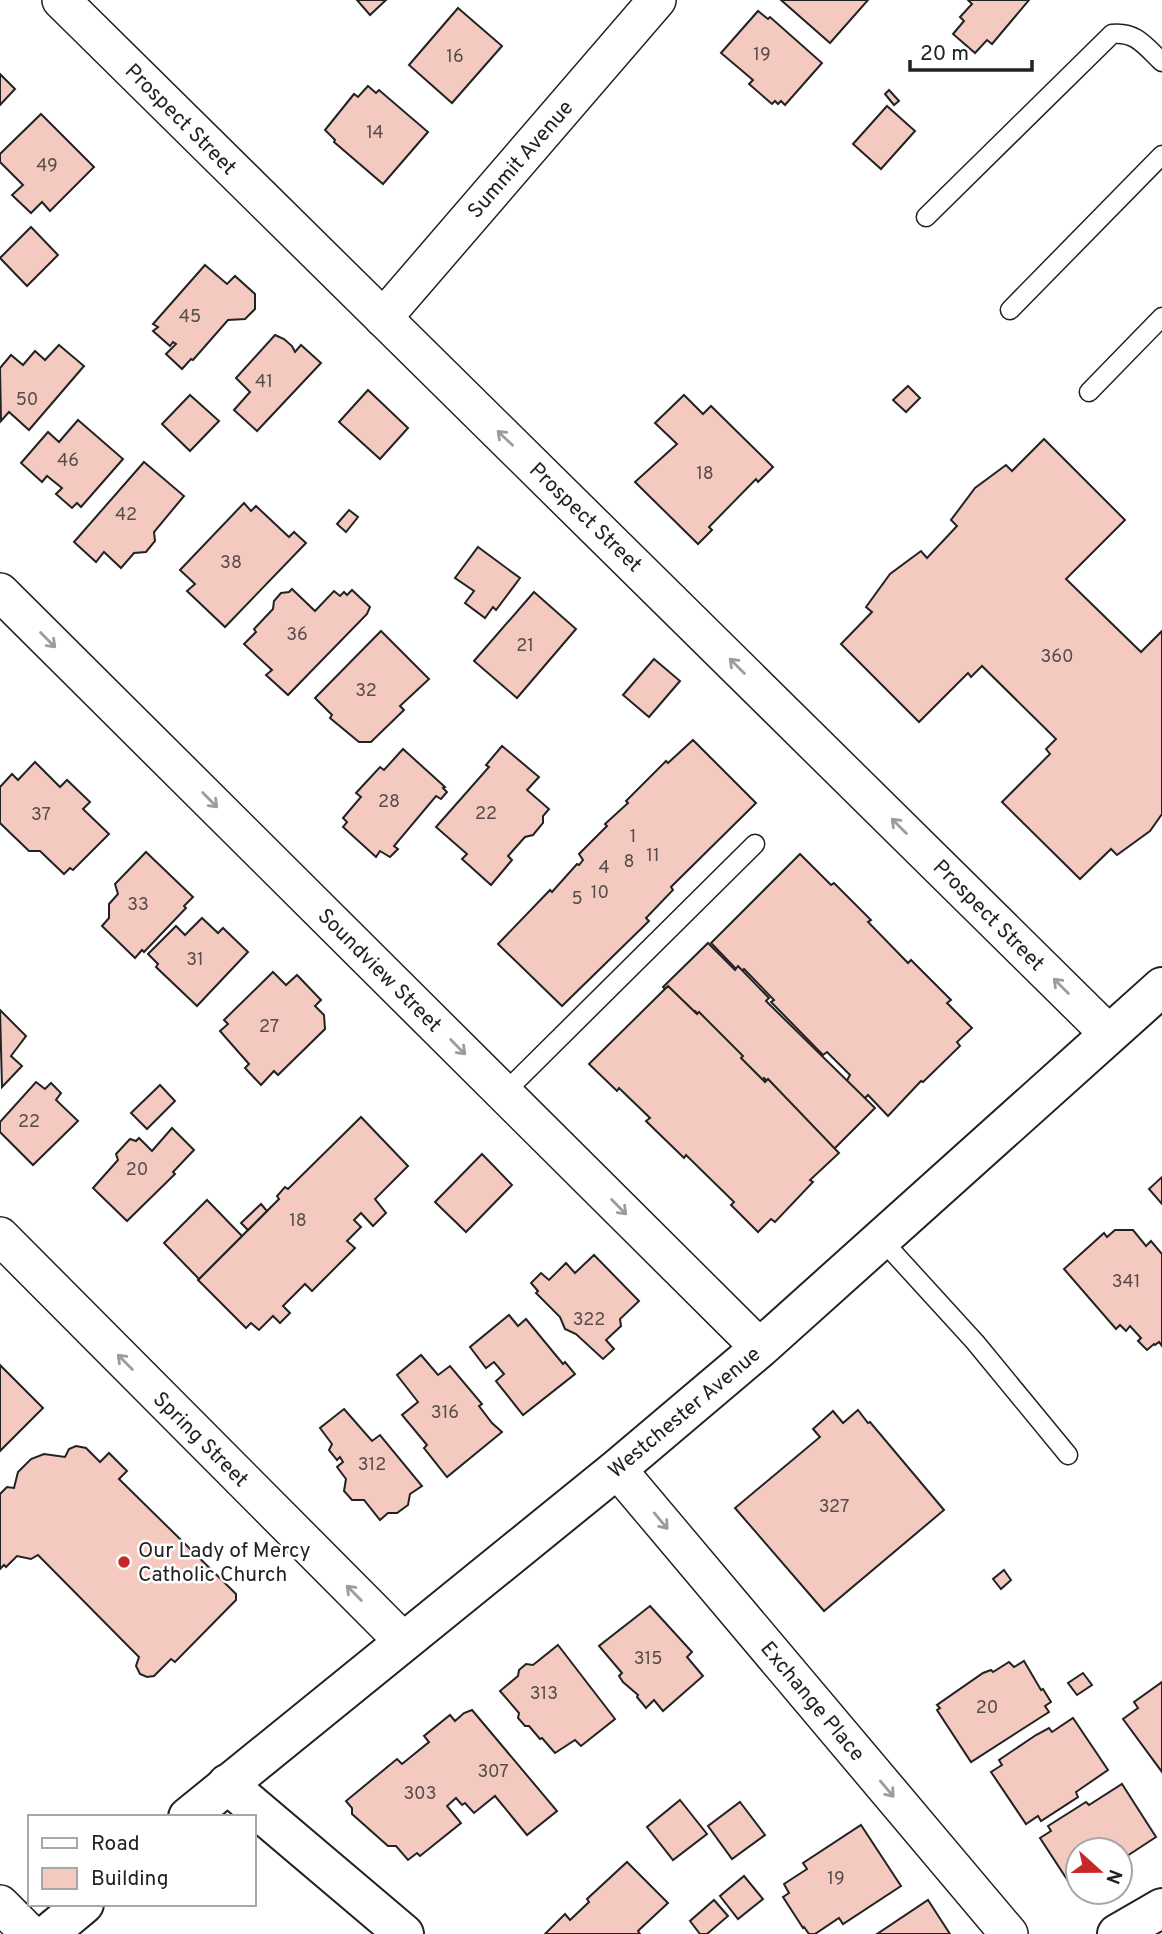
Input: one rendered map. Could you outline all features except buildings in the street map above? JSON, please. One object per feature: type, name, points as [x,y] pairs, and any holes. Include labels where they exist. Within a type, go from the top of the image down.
[{"type":"main road","name":"Westchester Avenue","points":[[190,1815],[617,1469],[760,1348],[1162,988]]},
{"type":"main road","points":[[227,1784],[404,1934]]},
{"type":"main road","points":[[48,1934],[81,1906]]},
{"type":"main road","points":[[1117,1934],[1162,1908]]},
{"type":"street","name":"Prospect Street","points":[[61,0],[1109,1034]]},
{"type":"street","name":"Summit Avenue","points":[[383,318],[657,0]]},
{"type":"street","name":"Soundview Street","points":[[0,592],[760,1348]]},
{"type":"street","name":"Spring Street","points":[[0,1236],[402,1641]]},
{"type":"street","name":"Exchange Place","points":[[617,1469],[1009,1934]]},
{"type":"street","points":[[0,1904],[30,1934]]},
{"type":"lane","points":[[926,217],[1112,34],[1125,32],[1137,39],[1162,62]]},
{"type":"lane","points":[[1010,310],[1162,155]]},
{"type":"lane","points":[[1089,392],[1162,317]]},
{"type":"lane","points":[[504,1093],[755,844]]},
{"type":"lane","points":[[881,1239],[975,1342],[1068,1455]]},
{"type":"place","name":"Our Lady of Mercy Catholic Church","points":[[124,1562]]}]
